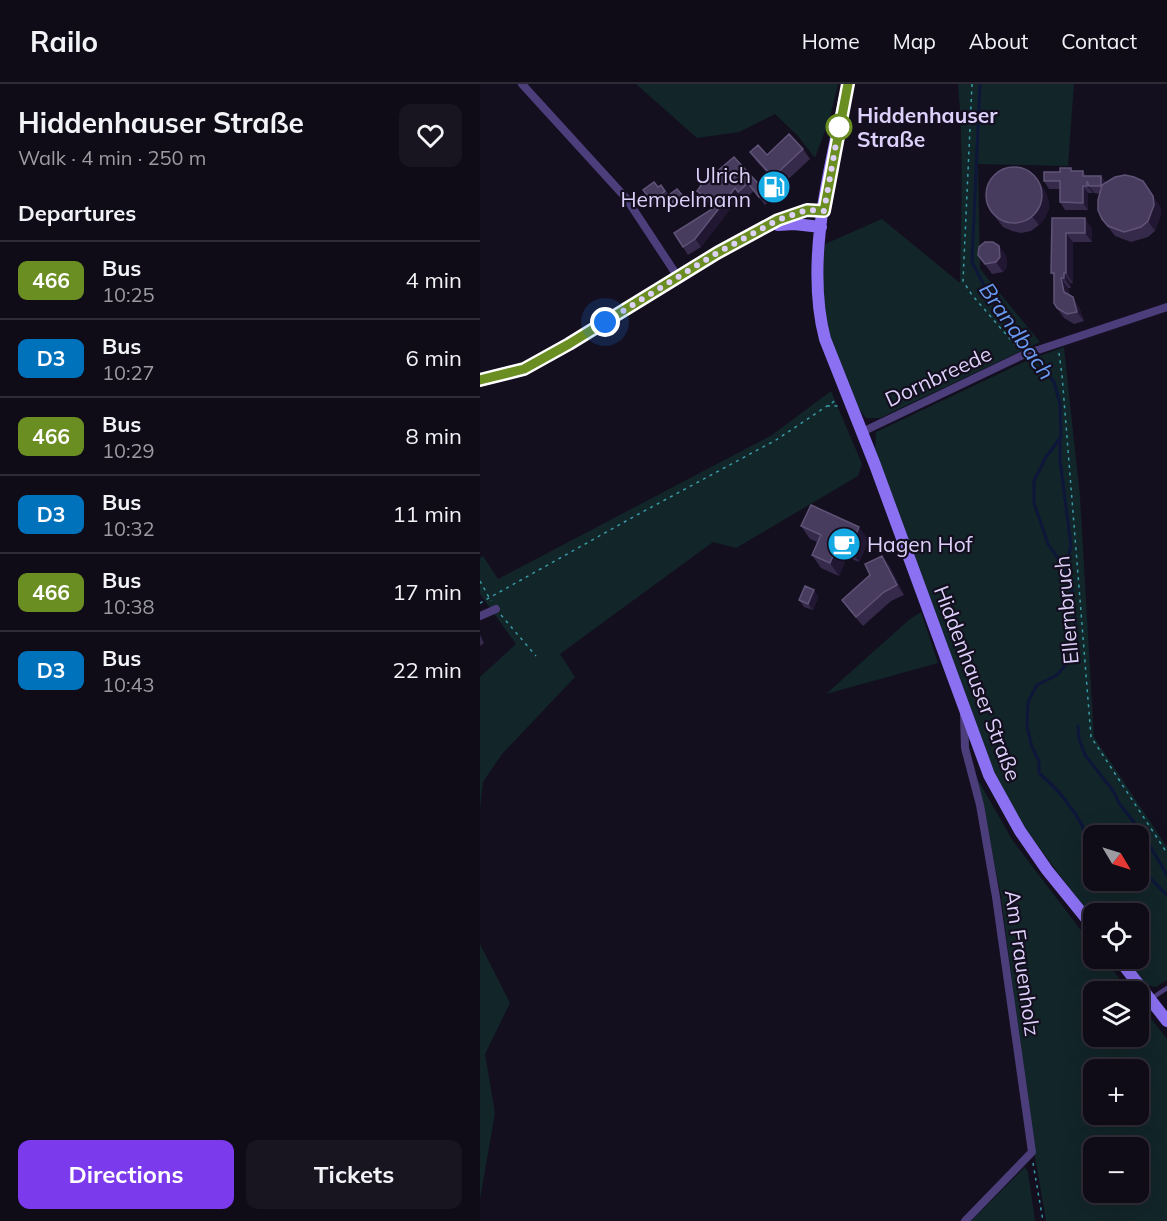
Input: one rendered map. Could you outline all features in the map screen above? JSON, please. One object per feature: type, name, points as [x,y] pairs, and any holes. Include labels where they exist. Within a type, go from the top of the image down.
[{"type":"main road","name":"Hiddenhauser Straße","points":[[848,84],[822,228],[817,285],[820,320],[825,339],[921,587],[989,776],[1020,831],[1047,870],[1083,914]]},
{"type":"main road","points":[[480,380],[524,369],[717,253],[778,220],[807,210],[824,211]]},
{"type":"main road","points":[[754,233],[780,225],[794,224],[822,228]]},
{"type":"main road","points":[[1127,969],[1167,1021]]},
{"type":"street","points":[[522,84],[626,198],[678,277]]},
{"type":"street","name":"Dornbreede","points":[[862,432],[1023,355],[1167,307]]},
{"type":"street","points":[[480,616],[496,609]]},
{"type":"street","name":"Am Frauenholz","points":[[964,711],[965,748],[980,805],[996,897],[1032,1152]]},
{"type":"street","points":[[964,1221],[1032,1152]]},
{"type":"lane","points":[[1150,999],[1167,988]]},
{"type":"path","points":[[972,84],[963,281],[972,295],[1023,355]]},
{"type":"path","name":"Ellernbruch","points":[[1057,343],[1062,375],[1091,737],[1167,853]]},
{"type":"path","points":[[480,603],[776,441],[847,394]]},
{"type":"path","points":[[480,581],[496,609],[536,656]]},
{"type":"path","points":[[1032,1152],[1043,1221]]},
{"type":"green space","points":[[636,84],[838,84],[830,117],[815,158],[797,135],[775,114],[739,132],[697,138]]},
{"type":"green space","points":[[958,84],[1074,84],[1068,166],[978,164],[980,269],[1040,342],[880,418],[866,418],[859,409],[844,374],[824,314],[825,244],[882,219],[960,283],[962,158]]},
{"type":"green space","points":[[1064,347],[1080,497],[1094,737],[1167,847],[1167,980],[1156,987],[1149,985],[1149,981],[1141,981],[1131,969],[1149,969],[1149,903],[1083,903],[1083,907],[1021,823],[990,767],[875,449],[876,432],[1026,361]]},
{"type":"green space","points":[[831,391],[862,464],[858,476],[736,548],[713,542],[560,654],[575,677],[502,754],[483,782],[480,808],[480,677],[516,644],[480,594],[480,558],[483,556],[498,579],[772,435]]},
{"type":"green space","points":[[921,612],[938,663],[826,694],[910,619]]},
{"type":"green space","points":[[977,778],[1013,841],[1083,933],[1083,969],[1112,969],[1121,981],[1083,981],[1083,1047],[1149,1047],[1149,1016],[1167,1039],[1167,1221],[1046,1221],[1035,1157],[1001,896]]},
{"type":"green space","points":[[480,944],[510,1003],[485,1054],[495,1113],[480,1199]]},
{"type":"green space","points":[[1025,1167],[1028,1172],[1035,1221],[971,1221]]},
{"type":"building","points":[[789,134],[803,149],[773,177],[750,152],[758,145],[767,155]]},
{"type":"building","points":[[734,157],[765,191],[759,197],[748,183],[738,192],[735,188],[695,239],[683,247],[674,233],[717,206],[697,191],[711,171],[714,174]]},
{"type":"building","points":[[1014,167],[1025,169],[1034,175],[1040,184],[1042,195],[1040,206],[1034,215],[1025,221],[1014,223],[1003,221],[994,215],[988,206],[986,195],[988,184],[994,175],[1003,169]]},
{"type":"building","points":[[1060,168],[1083,171],[1083,176],[1101,176],[1101,186],[1089,186],[1087,181],[1087,186],[1083,186],[1083,203],[1060,202],[1060,181],[1044,181],[1044,172],[1060,172]]},
{"type":"building","points":[[1125,175],[1143,181],[1153,196],[1154,205],[1148,221],[1141,227],[1124,232],[1108,226],[1102,219],[1098,210],[1098,200],[1102,185],[1115,177]]},
{"type":"building","points":[[654,182],[658,187],[661,185],[665,191],[652,201],[643,190]]},
{"type":"building","points":[[677,189],[682,195],[670,205],[665,198]]},
{"type":"building","points":[[1052,218],[1085,218],[1085,233],[1066,233],[1066,273],[1064,273],[1064,278],[1061,278],[1064,292],[1073,297],[1077,312],[1067,314],[1057,308],[1054,303],[1054,273],[1051,273]]},
{"type":"building","points":[[985,242],[993,242],[999,246],[1000,257],[996,262],[985,264],[978,255],[979,247]]},
{"type":"building","points":[[811,505],[859,527],[850,549],[838,544],[830,563],[812,555],[821,535],[801,526]]},
{"type":"building","points":[[882,556],[897,585],[884,592],[856,617],[842,600],[870,575],[865,564]]},
{"type":"building","points":[[805,586],[814,590],[808,604],[799,600]]},
{"type":"waterway","name":"Brandbach","points":[[980,84],[972,262],[991,299],[1054,382],[1060,404],[1061,437],[1046,457],[1034,481],[1034,503],[1048,544],[1065,568],[1072,591],[1075,623],[1074,655],[1057,675],[1037,685],[1028,702],[1027,727],[1032,747],[1039,761],[1039,773],[1065,799],[1083,827]]},
{"type":"waterway","points":[[1060,438],[1060,460],[1071,546],[1065,568]]},
{"type":"waterway","points":[[1078,726],[1079,739],[1085,755],[1143,834],[1167,875]]},
{"type":"waterway","name":"Brandbach","points":[[1149,877],[1167,895]]},
{"type":"bus line","name":"466","points":[[480,380],[524,369],[717,253],[778,220],[807,210],[824,211],[848,84]]},
{"type":"place","name":"Hiddenhauser Straße","points":[[839,127]]},
{"type":"place","name":"Ulrich Hempelmann","points":[[774,187]]},
{"type":"place","name":"Hagen Hof","points":[[844,544]]},
{"type":"route","points":[[605,322],[717,253],[778,220],[807,210],[824,211],[839,127]]}]
